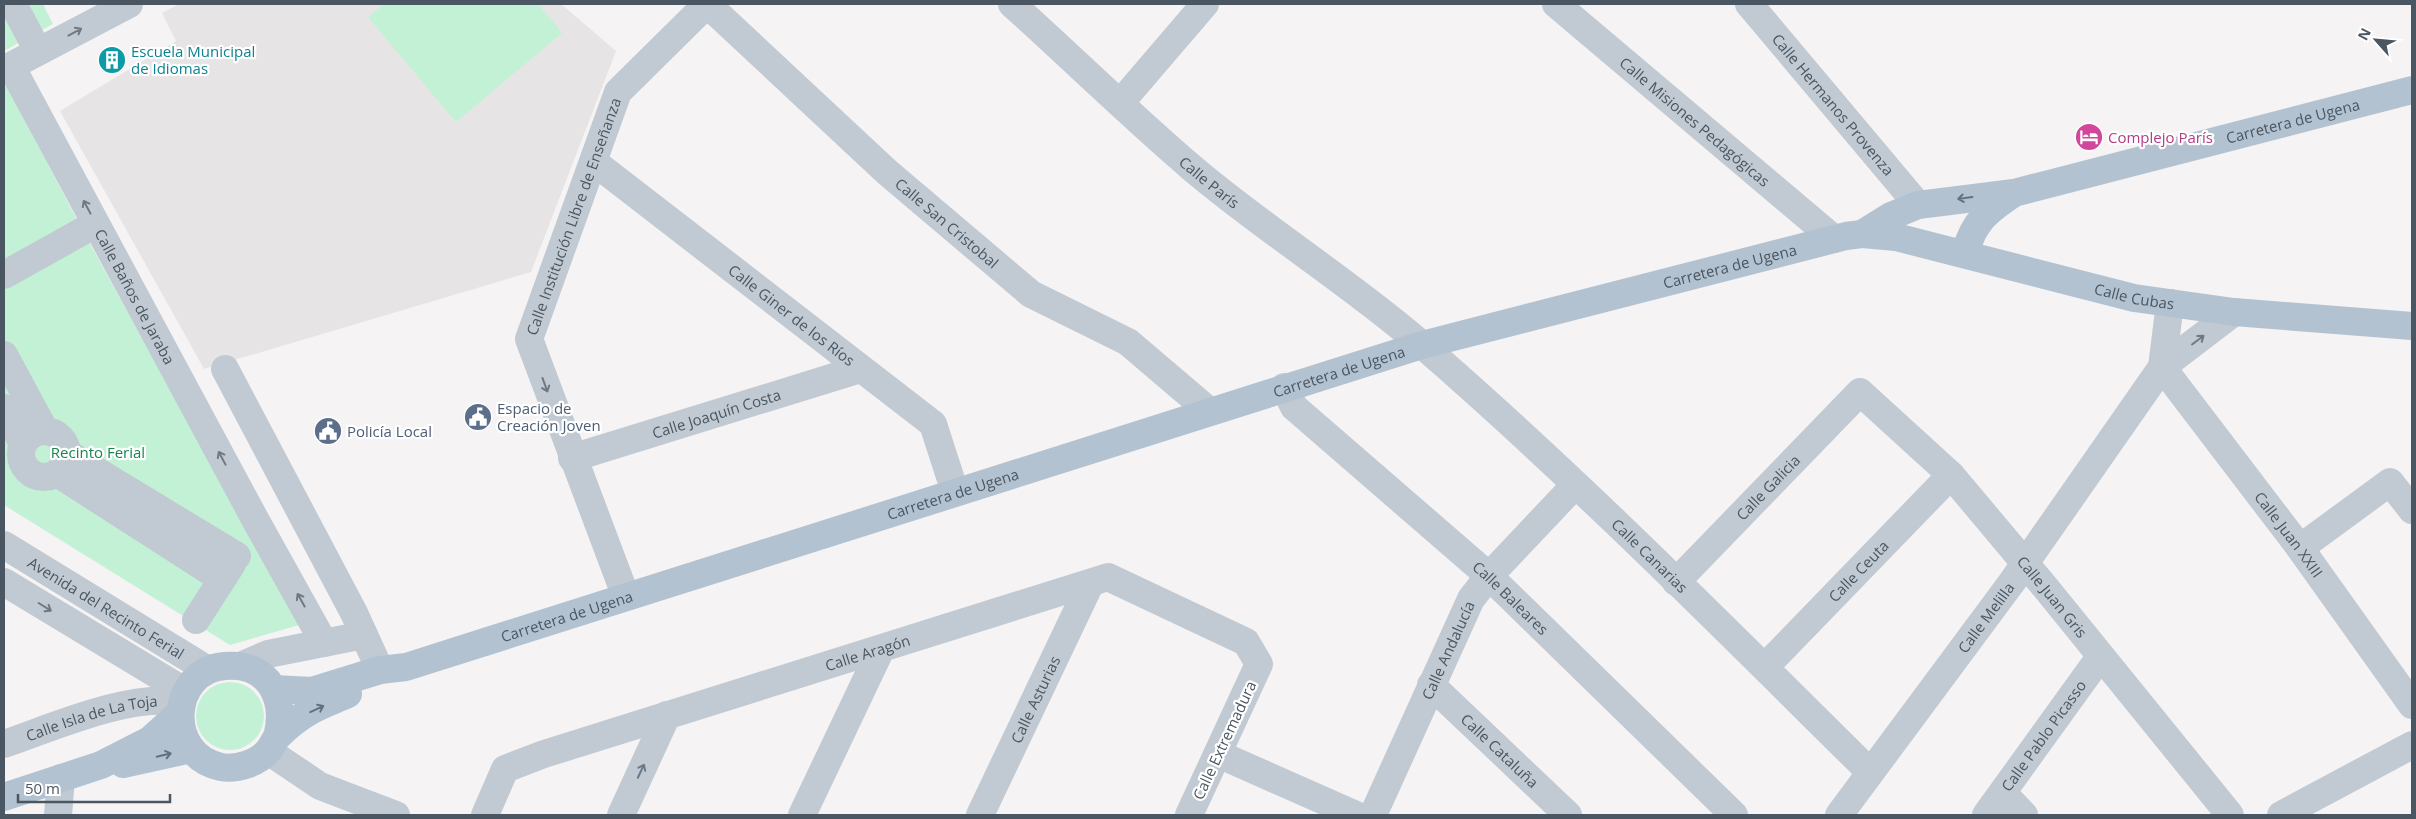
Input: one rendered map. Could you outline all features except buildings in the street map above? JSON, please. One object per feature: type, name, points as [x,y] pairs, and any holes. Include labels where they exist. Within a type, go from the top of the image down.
[{"type":"main road","name":"Carretera de Ugena","points":[[274,688],[312,691],[380,670],[406,667],[1284,387],[1422,345],[1834,239],[1862,234],[1892,216],[1918,205],[2014,193],[2412,90]]},
{"type":"main road","points":[[1965,253],[1970,237],[1984,216],[2014,193]]},
{"type":"main road","name":"Calle Cubas","points":[[1862,234],[1896,237],[1965,253],[2102,290],[2170,303],[2234,312],[2412,326]]},
{"type":"main road","points":[[4,797],[102,765],[150,740],[182,702],[195,679],[208,670],[224,666],[240,666],[256,672],[274,688],[280,705],[281,721],[273,744]]},
{"type":"main road","points":[[182,702],[184,738],[191,749],[204,760],[221,767],[238,767],[255,761],[307,713],[406,667]]},
{"type":"main road","points":[[102,765],[128,764],[191,749]]},
{"type":"street","points":[[13,4],[38,52]]},
{"type":"street","name":"Calle Baños de Jaraba","points":[[129,4],[38,52],[7,57],[256,521],[324,643]]},
{"type":"street","name":"Calle Institución Libre de Enseñanza","points":[[626,597],[572,458],[529,339],[618,92],[707,4]]},
{"type":"street","name":"Calle San Cristobal","points":[[707,4],[886,172],[1031,294],[1128,342],[1210,411]]},
{"type":"street","name":"Calle París","points":[[1012,4],[1193,169],[1396,322],[1422,345]]},
{"type":"street","points":[[1120,102],[1205,4]]},
{"type":"street","name":"Calle Misiones Pedagógicas","points":[[1556,4],[1834,239]]},
{"type":"street","name":"Calle Hermanos Provenza","points":[[1750,4],[1918,205]]},
{"type":"street","name":"Calle Giner de los Ríos","points":[[594,162],[933,424],[955,492]]},
{"type":"street","points":[[4,275],[83,231]]},
{"type":"street","name":"Calle Melilla","points":[[2162,368],[2170,303]]},
{"type":"street","name":"Calle Melilla","points":[[1839,815],[2025,564],[2162,368],[2234,312]]},
{"type":"street","name":"Calle Canarias","points":[[1422,345],[1575,485],[1765,667],[1870,772]]},
{"type":"street","points":[[4,355],[34,437],[22,459],[29,471],[43,477],[62,463]]},
{"type":"street","name":"Calle Juan XXIII","points":[[2162,368],[2300,548],[2412,705]]},
{"type":"street","points":[[225,369],[364,635],[380,670]]},
{"type":"street","name":"Calle Joaquín Costa","points":[[572,458],[860,369]]},
{"type":"street","name":"Calle Baleares","points":[[1284,387],[1294,407],[1489,576],[1734,815]]},
{"type":"street","name":"Calle Juan Gris","points":[[1860,392],[1951,475],[2230,815]]},
{"type":"street","name":"Calle Galicia","points":[[1676,582],[1860,392]]},
{"type":"street","points":[[4,408],[34,437]]},
{"type":"street","points":[[34,437],[56,433],[62,438],[62,463]]},
{"type":"street","points":[[62,463],[244,545],[196,620]]},
{"type":"street","points":[[62,463],[222,579]]},
{"type":"street","name":"Calle Ceuta","points":[[1765,667],[1951,475]]},
{"type":"street","points":[[2300,548],[2390,482],[2412,510]]},
{"type":"street","name":"Calle Andalucía","points":[[1383,810],[1431,685],[1471,599],[1489,576],[1575,485]]},
{"type":"street","name":"Avenida del Recinto Ferial","points":[[4,544],[208,670]]},
{"type":"street","name":"Calle Aragón","points":[[485,815],[505,769],[544,754],[1108,577],[1246,642],[1259,664]]},
{"type":"street","name":"Avenida del Recinto Ferial","points":[[4,582],[182,702]]},
{"type":"street","name":"Calle Asturias","points":[[980,815],[1090,584]]},
{"type":"street","points":[[240,666],[268,654],[364,635]]},
{"type":"street","points":[[274,688],[285,669],[324,643]]},
{"type":"street","points":[[802,815],[881,648]]},
{"type":"street","name":"Calle Pablo Picasso","points":[[1986,815],[2100,657]]},
{"type":"street","name":"Calle Extremadura","points":[[1189,815],[1259,664]]},
{"type":"street","name":"Calle Cataluña","points":[[1431,685],[1568,815]]},
{"type":"street","name":"Calle Isla de La Toja","points":[[4,744],[119,706],[169,700],[182,702]]},
{"type":"street","points":[[621,815],[667,715]]},
{"type":"street","points":[[273,744],[320,786],[396,815]]},
{"type":"street","points":[[2291,813],[2412,745]]},
{"type":"street","points":[[1218,754],[1356,815]]},
{"type":"street","points":[[58,815],[61,778]]},
{"type":"street","points":[[2002,793],[2024,815]]},
{"type":"shaded area","points":[[179,4],[561,4],[616,51],[531,272],[204,369],[60,111],[176,41],[162,13]]},
{"type":"green space","points":[[4,4],[43,4],[53,24],[4,51]]},
{"type":"green space","points":[[384,4],[538,4],[562,33],[456,122],[368,17]]},
{"type":"green space","name":"Recinto Ferial","points":[[4,81],[83,231],[299,625],[230,645],[4,505]]},
{"type":"green space","points":[[230,682],[243,685],[254,692],[261,703],[264,716],[261,729],[254,740],[243,747],[230,750],[217,747],[206,740],[199,729],[196,716],[199,703],[206,692],[217,685]]},
{"type":"place","name":"Escuela Municipal de Idiomas","points":[[112,60]]},
{"type":"place","name":"Complejo París","points":[[2089,137]]},
{"type":"place","name":"Espacio de Creación Joven","points":[[478,417]]},
{"type":"place","name":"Policía Local","points":[[328,431]]}]
